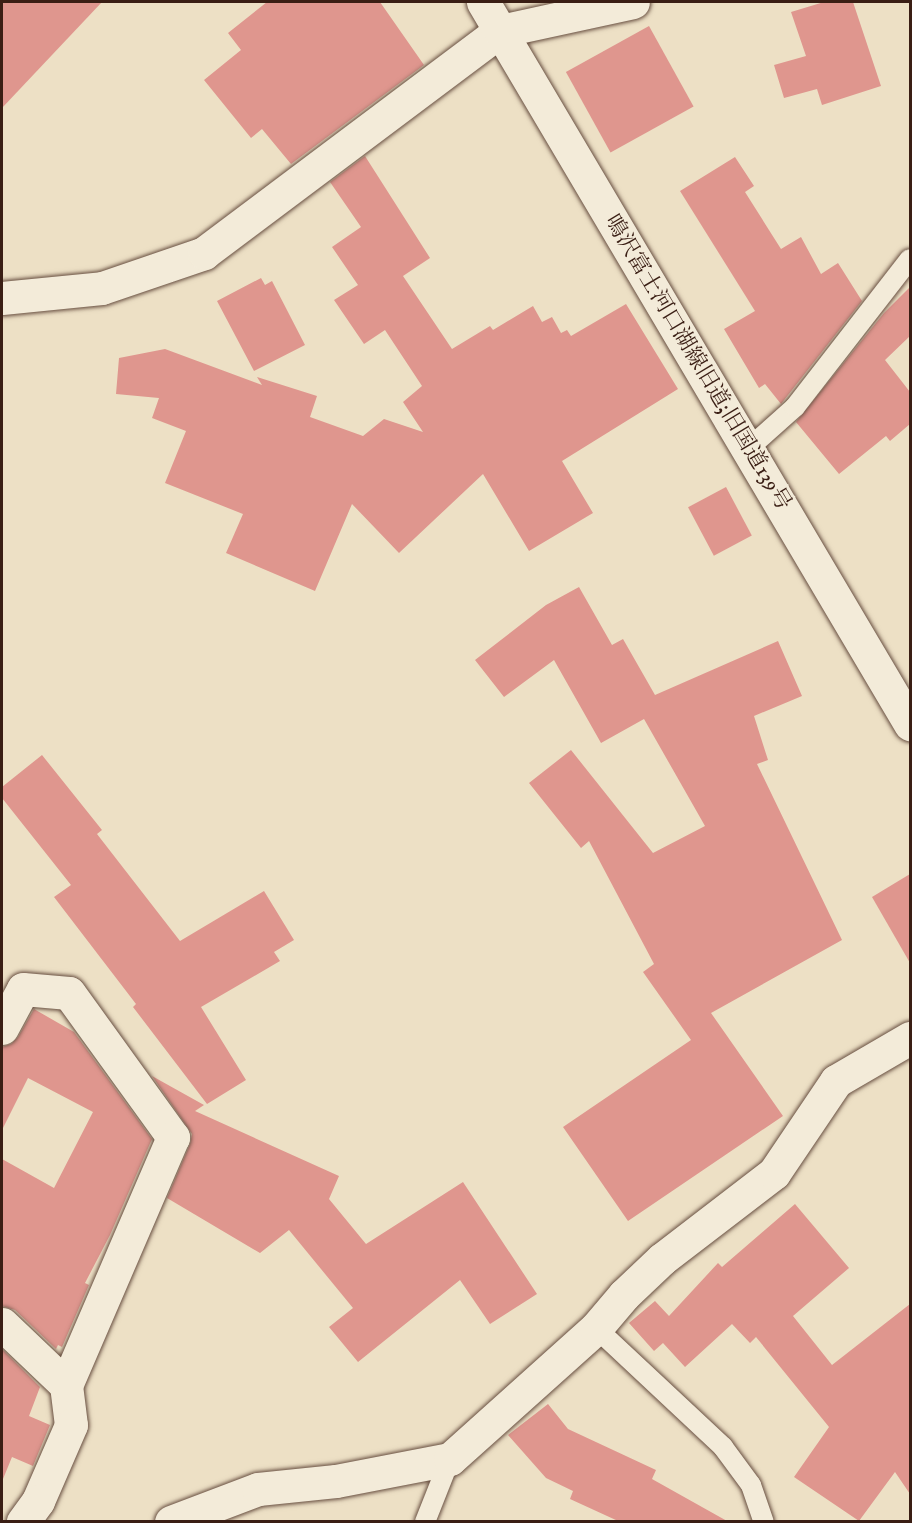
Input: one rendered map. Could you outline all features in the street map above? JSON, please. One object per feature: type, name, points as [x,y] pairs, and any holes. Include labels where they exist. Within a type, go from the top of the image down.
[{"type":"street","name":"鳴沢富士河口湖線旧道;旧国道139号","points":[[483,2],[910,724]]},
{"type":"street","points":[[2,298],[102,288],[204,253],[500,30],[633,2]]},
{"type":"street","points":[[2,1028],[23,989],[69,993],[173,1137],[66,1385],[71,1425],[38,1501],[23,1521]]},
{"type":"street","points":[[171,1521],[258,1489],[336,1481],[450,1459],[596,1328],[624,1295],[662,1259],[774,1173],[836,1081],[910,1038]]},
{"type":"street","points":[[2,1324],[66,1385]]},
{"type":"lane","points":[[748,449],[795,407],[910,259]]},
{"type":"lane","points":[[596,1328],[723,1447],[751,1485],[764,1521]]},
{"type":"lane","points":[[424,1521],[450,1459]]},
{"type":"building","points":[[2,2],[102,2],[2,108]]},
{"type":"building","points":[[267,2],[380,2],[424,65],[291,164],[262,129],[251,138],[204,80],[241,50],[228,33]]},
{"type":"building","points":[[824,2],[853,2],[881,86],[822,105],[817,89],[784,98],[774,65],[806,56],[791,12]]},
{"type":"building","points":[[649,26],[694,106],[611,153],[566,72]]},
{"type":"building","points":[[365,156],[430,258],[403,276],[452,349],[490,326],[493,330],[533,306],[542,322],[552,317],[561,333],[567,330],[571,336],[626,304],[678,389],[562,461],[593,513],[529,551],[483,474],[399,553],[352,504],[315,591],[226,553],[243,514],[165,483],[186,431],[152,418],[159,398],[116,394],[119,358],[165,349],[262,385],[257,377],[317,396],[310,417],[363,436],[384,419],[423,432],[403,402],[422,386],[385,330],[364,344],[334,300],[358,285],[332,247],[361,227],[330,182]]},
{"type":"building","points":[[735,157],[754,186],[745,192],[781,249],[801,237],[821,274],[838,263],[862,301],[781,404],[765,384],[759,388],[724,329],[755,311],[680,191]]},
{"type":"building","points":[[261,278],[265,285],[272,281],[305,345],[254,371],[217,301]]},
{"type":"building","points":[[910,287],[910,336],[885,360],[910,392],[910,424],[890,441],[886,436],[839,474],[796,422],[884,313]]},
{"type":"building","points":[[726,487],[752,536],[714,556],[688,507]]},
{"type":"building","points":[[579,587],[612,645],[623,639],[655,695],[778,641],[802,696],[754,716],[768,760],[757,764],[842,940],[711,1013],[783,1116],[628,1221],[563,1127],[691,1040],[643,972],[654,964],[589,841],[581,848],[529,783],[571,750],[653,853],[705,826],[644,719],[601,743],[554,660],[504,697],[475,660],[546,605]]},
{"type":"building","points":[[42,755],[102,830],[97,834],[180,941],[264,891],[294,940],[274,952],[280,961],[201,1007],[246,1080],[207,1104],[133,1007],[136,1004],[54,897],[71,885],[2,798],[2,787]]},
{"type":"building","points":[[910,874],[910,963],[872,897]]},
{"type":"building","points":[[34,1009],[74,1032],[152,1139],[110,1235],[85,1283],[89,1285],[62,1347],[58,1345],[56,1349],[15,1310],[2,1306],[2,1159],[54,1188],[93,1112],[28,1078],[2,1130],[2,1047],[11,1044],[18,1037]]},
{"type":"building","points":[[152,1076],[204,1105],[195,1111],[339,1176],[329,1199],[366,1244],[463,1182],[537,1294],[490,1324],[460,1280],[358,1362],[329,1327],[353,1308],[289,1230],[260,1253],[167,1198],[192,1134]]},
{"type":"building","points":[[795,1204],[849,1268],[793,1316],[832,1365],[910,1304],[910,1494],[895,1472],[859,1521],[794,1477],[829,1427],[756,1337],[750,1343],[732,1324],[685,1367],[663,1343],[654,1351],[629,1323],[655,1301],[669,1316],[718,1263],[722,1267]]},
{"type":"building","points":[[2,1349],[40,1387],[29,1416],[50,1425],[33,1466],[12,1457],[3,1479]]},
{"type":"building","points":[[548,1404],[568,1429],[656,1470],[652,1479],[727,1521],[618,1521],[570,1499],[573,1491],[546,1478],[508,1435]]}]
